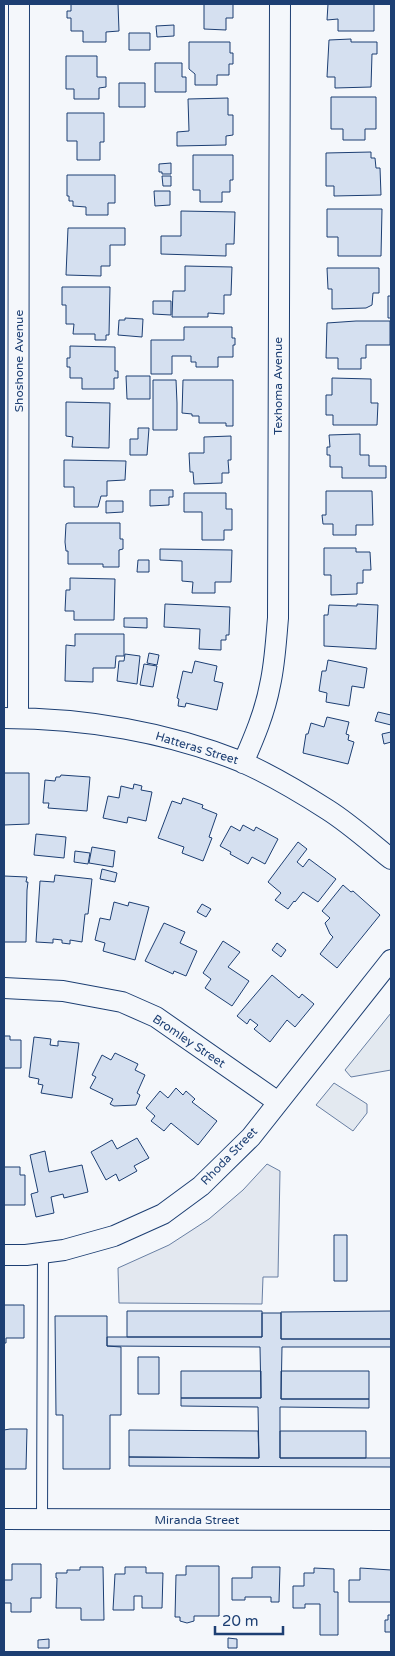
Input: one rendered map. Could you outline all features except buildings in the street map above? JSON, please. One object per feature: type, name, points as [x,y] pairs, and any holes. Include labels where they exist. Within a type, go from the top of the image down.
[{"type":"street","name":"Shoshone Avenue","points":[[11,718],[19,4]]},
{"type":"street","name":"Texhoma Avenue","points":[[243,763],[255,735],[270,687],[278,618],[280,4]]},
{"type":"street","name":"Hatteras Street","points":[[11,718],[78,722],[146,733],[193,744],[243,763],[329,811],[391,859]]},
{"type":"street","name":"Rhoda Street","points":[[4,1255],[26,1255],[64,1250],[114,1236],[163,1214],[201,1186],[251,1137],[391,960]]},
{"type":"street","name":"Bromley Street","points":[[4,988],[63,991],[122,1002],[156,1017],[278,1102]]},
{"type":"street","name":"Miranda Street","points":[[4,1519],[391,1520]]},
{"type":"lane","points":[[42,1519],[43,1253]]},
{"type":"shaded area","points":[[391,1013],[391,1070],[351,1077],[345,1070]]},
{"type":"shaded area","points":[[334,1083],[367,1104],[367,1113],[353,1131],[316,1105]]},
{"type":"shaded area","points":[[267,1164],[280,1171],[278,1277],[263,1277],[262,1304],[119,1303],[118,1268],[169,1245],[209,1219],[243,1190]]}]
